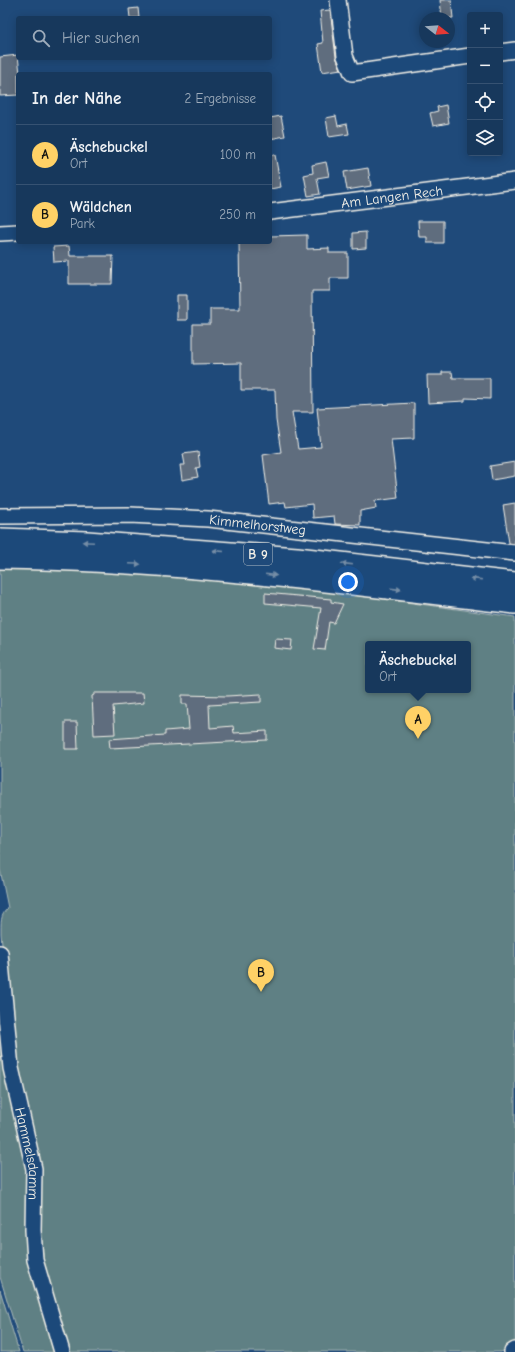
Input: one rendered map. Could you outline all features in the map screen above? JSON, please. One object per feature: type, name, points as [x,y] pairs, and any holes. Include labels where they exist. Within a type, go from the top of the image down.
[{"type":"highway","name":"B 9","points":[[0,539],[87,542],[297,558],[515,583]]},
{"type":"highway","name":"B 9","points":[[0,558],[162,565],[240,571],[515,603]]},
{"type":"street","points":[[338,0],[345,56],[352,73],[467,56]]},
{"type":"street","points":[[503,52],[515,50]]},
{"type":"street","name":"Am Langen Rech","points":[[272,212],[515,181]]},
{"type":"street","points":[[0,232],[16,232]]},
{"type":"street","name":"Kimmelhorstweg","points":[[0,516],[130,515],[208,519],[515,553]]},
{"type":"street","name":"Hammelsdamm","points":[[0,953],[11,1068],[34,1169],[32,1230],[35,1260],[62,1352]]},
{"type":"green space","points":[[0,564],[93,568],[317,590],[515,617],[515,1345],[501,1352],[64,1352],[42,1277],[36,1213],[15,1078],[1,934],[2,916],[8,908],[0,869]]},
{"type":"green space","points":[[0,1031],[3,1064],[8,1092],[19,1124],[27,1160],[56,1352],[23,1352],[0,1277]]},
{"type":"green space","points":[[0,1290],[19,1352],[0,1352]]},
{"type":"building","points":[[440,0],[451,0],[452,12],[441,12]]},
{"type":"building","points":[[138,8],[139,16],[130,16],[129,9]]},
{"type":"building","points":[[330,10],[336,57],[341,69],[322,72],[318,44],[323,43],[320,11]]},
{"type":"building","points":[[16,55],[16,60],[19,60],[20,72],[16,72],[16,95],[0,96],[0,57]]},
{"type":"building","points":[[446,105],[449,123],[433,126],[430,113],[438,111],[437,107]]},
{"type":"building","points":[[281,116],[285,136],[272,139],[272,118]]},
{"type":"building","points":[[336,116],[338,126],[347,124],[349,134],[329,137],[326,118]]},
{"type":"building","points":[[272,155],[275,155],[281,187],[272,189]]},
{"type":"building","points":[[326,162],[329,176],[317,178],[320,194],[308,196],[304,175],[313,173],[312,165]]},
{"type":"building","points":[[368,168],[371,186],[347,190],[344,172]]},
{"type":"building","points":[[418,221],[443,221],[443,243],[427,243],[427,237],[419,237]]},
{"type":"building","points":[[366,232],[366,248],[353,249],[353,233]]},
{"type":"building","points":[[307,235],[307,249],[329,248],[329,253],[348,253],[348,278],[330,278],[330,291],[312,291],[313,412],[292,412],[298,449],[321,447],[317,408],[414,403],[414,438],[391,439],[398,498],[375,501],[376,508],[360,511],[360,525],[335,524],[334,516],[313,518],[312,504],[286,507],[285,502],[269,504],[263,455],[281,452],[276,420],[275,390],[241,390],[241,363],[193,364],[193,324],[210,324],[210,309],[240,309],[239,244],[272,244],[272,236]]},
{"type":"building","points":[[69,246],[70,256],[113,256],[112,284],[69,284],[69,261],[54,262],[53,247]]},
{"type":"building","points":[[177,295],[187,295],[187,320],[177,320]]},
{"type":"building","points":[[442,372],[452,372],[453,378],[490,378],[490,399],[465,398],[465,401],[428,403],[427,375],[442,375]]},
{"type":"building","points":[[198,452],[200,467],[196,468],[198,477],[182,480],[180,465],[185,465],[183,454]]},
{"type":"building","points":[[515,462],[515,476],[492,480],[490,466]]},
{"type":"building","points":[[515,503],[515,544],[509,543],[503,505]]},
{"type":"building","points":[[265,593],[331,599],[331,602],[343,604],[334,623],[329,622],[325,650],[314,649],[321,608],[265,603]]},
{"type":"building","points":[[275,639],[292,640],[291,650],[274,648]]},
{"type":"building","points":[[94,693],[143,693],[144,703],[113,706],[115,734],[94,735],[92,696]]},
{"type":"building","points":[[261,694],[261,702],[209,705],[210,728],[233,726],[234,733],[267,731],[267,740],[110,748],[109,739],[165,735],[165,731],[189,729],[187,704],[182,704],[182,695],[227,696]]},
{"type":"building","points":[[65,722],[77,722],[78,749],[65,749]]},
{"type":"place","name":"Äschebuckel","points":[[418,739]]},
{"type":"place","name":"Wäldchen","points":[[261,992]]}]
